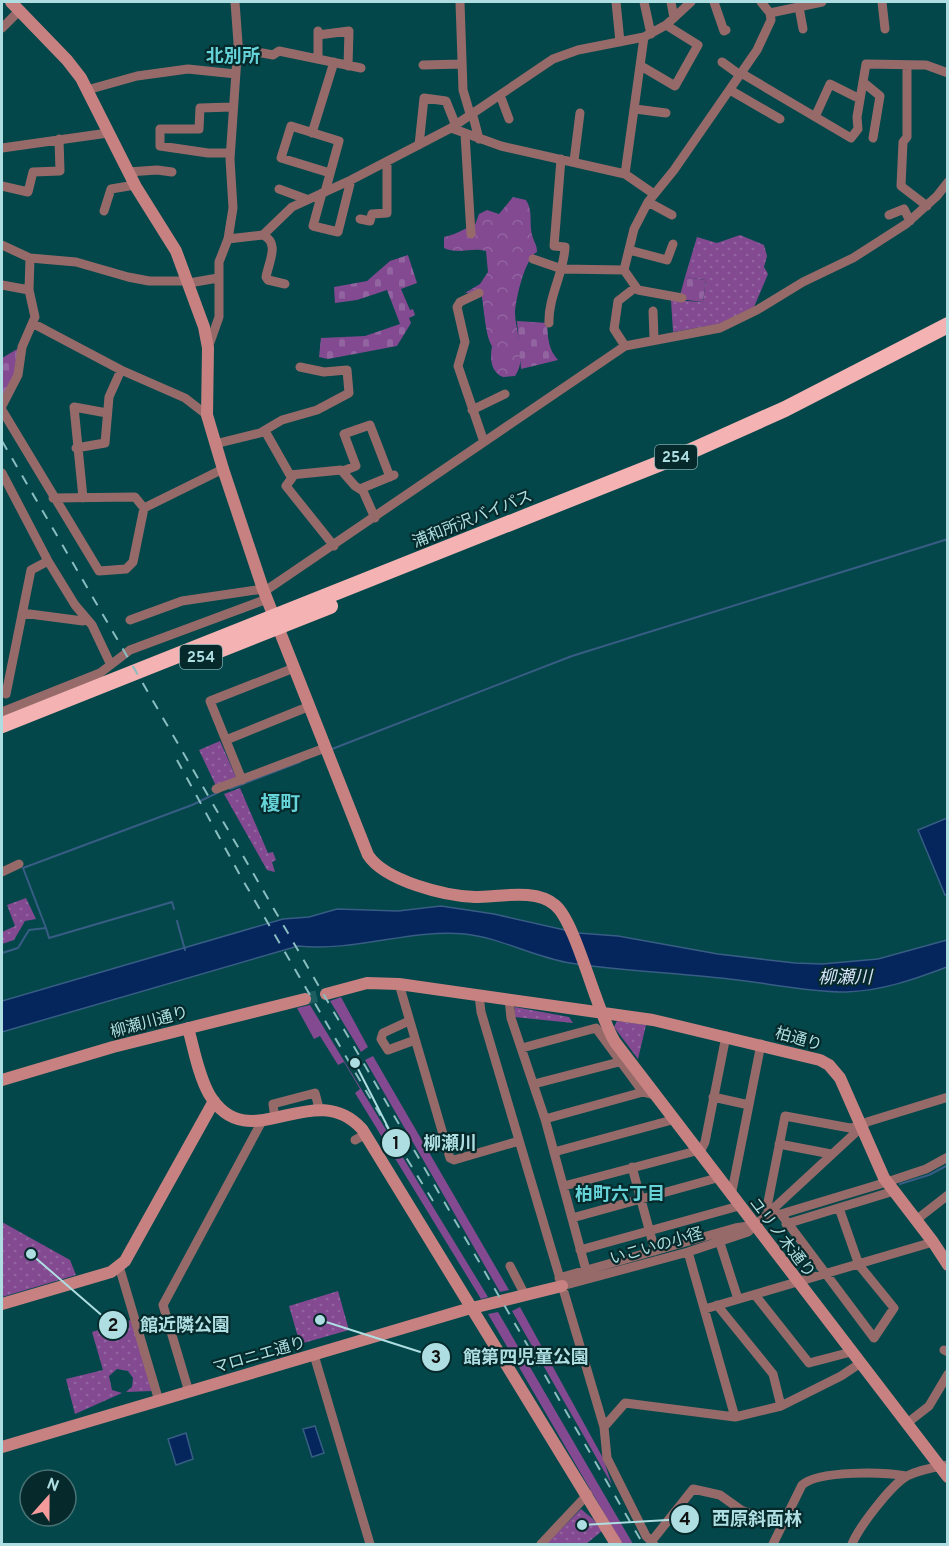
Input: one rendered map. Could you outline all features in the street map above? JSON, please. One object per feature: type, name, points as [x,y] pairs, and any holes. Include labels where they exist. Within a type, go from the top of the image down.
[{"type":"highway","name":"浦和所沢バイパス","points":[[2,736],[756,423],[870,367],[948,325]]},
{"type":"highway","name":"浦和所沢バイパス","points":[[2,725],[755,435],[875,377],[948,337]]},
{"type":"street","points":[[208,348],[219,317],[221,294],[218,278],[219,262],[228,239],[232,208],[230,153],[237,48],[235,2]]},
{"type":"street","points":[[460,2],[463,90],[478,139]]},
{"type":"street","points":[[616,2],[620,42]]},
{"type":"street","points":[[625,174],[641,66],[648,35],[644,2]]},
{"type":"street","points":[[671,2],[674,18]]},
{"type":"street","points":[[262,235],[280,216],[306,199],[351,180],[454,127],[553,59],[578,50],[648,35],[666,25],[691,2]]},
{"type":"street","points":[[714,2],[724,31],[726,30]]},
{"type":"street","points":[[682,298],[647,293],[636,287],[624,270],[635,225],[651,198],[674,170],[730,90],[765,32],[771,20],[770,13],[761,2]]},
{"type":"street","points":[[770,13],[822,2]]},
{"type":"street","points":[[882,2],[885,29]]},
{"type":"street","points":[[2,28],[15,6],[68,60],[87,90],[135,185],[168,236],[189,282],[200,311],[208,348],[207,415],[215,444],[265,593],[326,748],[216,789]]},
{"type":"street","points":[[799,7],[803,29]]},
{"type":"street","points":[[641,66],[675,86],[698,45],[666,25]]},
{"type":"street","points":[[318,58],[318,33],[349,31],[348,66]]},
{"type":"street","points":[[237,48],[273,55],[279,51],[362,69]]},
{"type":"street","points":[[312,133],[334,62]]},
{"type":"street","points":[[722,62],[854,138],[858,129],[866,64],[926,65],[948,73]]},
{"type":"street","points":[[423,65],[461,64]]},
{"type":"street","points":[[907,65],[907,137],[903,142],[902,186],[927,206]]},
{"type":"street","points":[[87,90],[137,76],[188,69],[236,74]]},
{"type":"street","points":[[863,82],[880,96],[873,138]]},
{"type":"street","points":[[815,117],[830,84],[860,99]]},
{"type":"street","points":[[730,90],[780,119]]},
{"type":"street","points":[[500,95],[509,119]]},
{"type":"street","points":[[419,145],[424,98],[446,101],[454,127],[465,134],[625,174],[672,215]]},
{"type":"street","points":[[230,153],[208,153],[160,146],[160,129],[199,129],[200,108],[233,107]]},
{"type":"street","points":[[634,109],[666,113]]},
{"type":"street","points":[[574,161],[580,113]]},
{"type":"street","points":[[330,173],[281,158],[291,126],[339,141],[330,173],[323,193],[314,226],[338,232],[351,180]]},
{"type":"street","points":[[2,158],[3,148],[108,133]]},
{"type":"street","points":[[465,134],[471,234]]},
{"type":"street","points":[[2,186],[28,192],[33,172],[60,171],[59,139]]},
{"type":"street","points":[[549,323],[565,247],[554,246],[561,159]]},
{"type":"street","points":[[360,219],[370,221],[372,214],[387,213],[387,162]]},
{"type":"street","points":[[128,172],[157,170],[172,172]]},
{"type":"street","points":[[2,711],[100,673],[110,663],[130,650],[265,593],[625,346],[720,328],[757,310],[803,282],[853,258],[910,221],[948,182]]},
{"type":"street","points":[[104,211],[111,189],[135,185]]},
{"type":"street","points":[[279,189],[306,199]]},
{"type":"street","points":[[889,215],[903,209],[910,221]]},
{"type":"street","points":[[228,239],[262,235],[270,238],[273,246],[268,280],[285,284]]},
{"type":"street","points":[[629,250],[668,260],[673,243]]},
{"type":"street","points":[[2,245],[30,258],[76,262],[114,274],[149,281],[189,282],[218,278]]},
{"type":"street","points":[[30,258],[28,290],[35,311],[34,324],[22,347],[18,375],[2,408],[52,498],[99,571],[126,569],[133,562],[144,508]]},
{"type":"street","points":[[533,258],[562,269],[624,270]]},
{"type":"street","points":[[2,285],[28,290]]},
{"type":"street","points":[[625,346],[614,329],[618,301],[636,287]]},
{"type":"street","points":[[479,293],[460,302],[457,307],[465,342],[458,366],[484,442]]},
{"type":"street","points":[[653,311],[654,339]]},
{"type":"street","points":[[34,324],[121,370],[185,398],[207,415]]},
{"type":"street","points":[[215,444],[245,439],[265,431],[282,420],[317,410],[349,393],[347,370],[324,372],[300,366]]},
{"type":"street","points":[[76,448],[104,445],[110,395],[121,370]]},
{"type":"street","points":[[472,410],[505,394]]},
{"type":"street","points":[[83,498],[76,448],[74,407],[107,413]]},
{"type":"street","points":[[343,471],[356,466],[344,434],[370,425],[392,476],[360,489]]},
{"type":"street","points":[[265,431],[288,472],[294,475],[338,468],[360,489],[375,518]]},
{"type":"street","points":[[144,508],[223,469]]},
{"type":"street","points":[[2,472],[48,561],[87,619],[110,663]]},
{"type":"street","points":[[294,475],[286,486],[334,546]]},
{"type":"street","points":[[52,498],[135,497],[144,508]]},
{"type":"street","points":[[18,705],[4,692],[31,570],[48,561]]},
{"type":"street","points":[[130,620],[182,601],[265,593]]},
{"type":"street","points":[[22,613],[83,621],[87,619]]},
{"type":"street","points":[[242,780],[210,701],[294,668]]},
{"type":"street","points":[[226,740],[310,706]]},
{"type":"street","name":"ユリノ木通り","points":[[326,748],[368,855],[384,872],[456,895],[540,897],[557,906],[567,921],[600,1013],[615,1042],[649,1094],[755,1225],[906,1424],[943,1466],[948,1477]]},
{"type":"street","points":[[2,872],[19,864]]},
{"type":"street","points":[[326,994],[367,983],[399,984],[600,1013]]},
{"type":"street","points":[[399,984],[450,1158],[454,1160],[519,1141]]},
{"type":"street","points":[[479,995],[480,1012],[603,1427],[607,1458],[652,1543],[693,1489],[720,1495],[741,1510],[781,1525]]},
{"type":"street","name":"柳瀬川通り","points":[[2,1080],[188,1028],[305,999]]},
{"type":"street","points":[[508,999],[510,1015],[545,1119],[586,1270]]},
{"type":"street","name":"柏通り","points":[[600,1013],[653,1020],[726,1036],[809,1056],[829,1065],[846,1089],[891,1187],[946,1258]]},
{"type":"street","points":[[409,1021],[383,1033],[381,1039],[388,1050],[415,1040]]},
{"type":"street","points":[[188,1028],[205,1083],[214,1101],[237,1117],[269,1120],[319,1108],[348,1116],[473,1309],[588,1494],[616,1545]]},
{"type":"street","points":[[522,1048],[596,1028],[619,1062],[649,1094],[545,1119]]},
{"type":"street","points":[[564,1186],[698,1152],[705,1142],[726,1036]]},
{"type":"street","points":[[580,1250],[650,1230],[735,1201],[749,1105],[761,1044]]},
{"type":"street","points":[[534,1084],[619,1062]]},
{"type":"street","points":[[713,1097],[749,1105]]},
{"type":"street","points":[[561,1282],[586,1270],[755,1225],[867,1122],[948,1097]]},
{"type":"street","points":[[2,1304],[111,1272],[119,1266],[131,1254],[214,1101]]},
{"type":"street","points":[[769,1211],[767,1207],[785,1116],[850,1128],[862,1126]]},
{"type":"street","points":[[189,1392],[163,1305],[269,1120]]},
{"type":"street","points":[[554,1152],[672,1120]]},
{"type":"street","points":[[779,1144],[831,1155]]},
{"type":"street","points":[[786,1224],[839,1208],[891,1187],[948,1157]]},
{"type":"street","points":[[632,1167],[655,1251]]},
{"type":"street","points":[[572,1218],[717,1178]]},
{"type":"street","points":[[769,1211],[781,1214],[891,1187]]},
{"type":"street","points":[[916,1220],[948,1196]]},
{"type":"street","points":[[781,1214],[786,1224],[874,1338],[894,1308],[859,1265],[839,1208]]},
{"type":"street","name":"いこいの小径","points":[[561,1282],[720,1243],[748,1232],[755,1225]]},
{"type":"street","points":[[705,1309],[933,1242]]},
{"type":"street","points":[[720,1243],[738,1299]]},
{"type":"street","points":[[688,1252],[735,1417]]},
{"type":"street","points":[[119,1266],[159,1401]]},
{"type":"street","points":[[510,1266],[525,1295]]},
{"type":"street","name":"マロニエ通り","points":[[2,1447],[525,1295],[561,1282]]},
{"type":"street","points":[[755,1295],[809,1363],[851,1352]]},
{"type":"street","points":[[717,1305],[773,1374],[781,1406]]},
{"type":"street","points":[[314,1355],[370,1545]]},
{"type":"street","points":[[603,1427],[625,1403],[735,1417],[781,1406],[849,1372],[860,1364]]},
{"type":"street","points":[[906,1424],[929,1406],[948,1374]]},
{"type":"street","points":[[773,1545],[802,1485],[810,1480],[864,1474],[906,1476],[943,1466]]},
{"type":"street","points":[[852,1545],[866,1520],[906,1476]]},
{"type":"street","points":[[541,1545],[588,1494]]},
{"type":"green space","points":[[513,197],[526,200],[537,252],[525,270],[515,312],[521,353],[519,369],[515,376],[503,377],[493,368],[492,346],[486,328],[481,292],[465,293],[480,284],[488,272],[486,251],[449,250],[444,248],[444,237],[475,225],[479,214],[487,210],[499,214]]},
{"type":"green space","points":[[740,235],[764,245],[767,256],[764,267],[768,274],[754,307],[719,324],[673,332],[671,300],[703,302],[706,280],[685,277],[697,237],[717,243]]},
{"type":"green space","points":[[408,255],[417,283],[401,289],[410,310],[413,309],[415,315],[409,318],[411,323],[397,346],[328,359],[319,357],[321,338],[365,336],[400,324],[387,290],[357,300],[335,303],[334,287],[367,281],[390,261]]},
{"type":"green space","points":[[685,277],[706,280],[703,302],[679,299]]},
{"type":"green space","points":[[517,321],[547,323],[550,347],[558,360],[521,369]]},
{"type":"green space","points":[[19,348],[17,370],[2,402],[2,358]]},
{"type":"green space","points":[[220,741],[236,777],[216,786],[199,750]]},
{"type":"green space","points":[[240,788],[268,853],[273,852],[276,860],[272,862],[275,872],[267,870],[224,794]]},
{"type":"green space","points":[[26,898],[36,919],[25,921],[14,940],[2,944],[2,932],[15,926],[7,905]]},
{"type":"green space","points":[[341,997],[368,1047],[361,1052],[330,1001]]},
{"type":"green space","points":[[310,1005],[488,1297],[481,1299],[355,1093],[360,1089],[344,1062],[338,1065],[320,1036],[314,1039],[297,1008]]},
{"type":"green space","points":[[515,1007],[569,1017],[573,1023],[514,1017]]},
{"type":"green space","points":[[617,1021],[646,1025],[638,1059],[614,1027]]},
{"type":"green space","points":[[373,1056],[509,1290],[500,1292],[365,1060]]},
{"type":"green space","points":[[2,1222],[70,1260],[76,1275],[2,1297]]},
{"type":"green space","points":[[338,1291],[349,1330],[300,1344],[289,1306]]},
{"type":"green space","points":[[520,1307],[603,1458],[612,1485],[512,1311]]},
{"type":"green space","points":[[498,1312],[633,1544],[622,1544],[488,1314]]},
{"type":"green space","points":[[131,1320],[152,1391],[126,1392],[132,1387],[133,1378],[128,1371],[117,1369],[109,1376],[112,1390],[122,1393],[75,1414],[66,1379],[103,1370],[92,1332]]},
{"type":"green space","points":[[581,1509],[602,1531],[586,1544],[546,1544]]},
{"type":"water","points":[[947,818],[948,894],[945,895],[918,830]]},
{"type":"water","points":[[441,906],[494,914],[578,933],[618,936],[718,954],[795,963],[822,964],[878,959],[947,940],[947,967],[885,987],[832,992],[570,963],[478,936],[444,933],[340,946],[298,946],[2,1032],[2,1001],[283,919],[309,917],[337,909],[398,911]]},
{"type":"water","points":[[315,1426],[324,1453],[312,1457],[303,1429]]},
{"type":"water","points":[[186,1433],[193,1459],[176,1465],[168,1439]]},
{"type":"waterway","points":[[332,749],[572,656],[948,539]]},
{"type":"waterway","points":[[230,789],[300,762]]},
{"type":"waterway","points":[[2,953],[18,948],[29,930],[46,928],[23,868],[192,805],[219,792]]},
{"type":"waterway","points":[[46,928],[49,938],[172,902],[174,909]]},
{"type":"waterway","points":[[177,921],[185,950]]},
{"type":"waterway","points":[[900,1184],[929,1175],[948,1165]]},
{"type":"tunnel","points":[[305,999],[326,994]]},
{"type":"railway","points":[[2,441],[643,1544]]},
{"type":"railway","points":[[177,760],[241,877],[386,1125],[438,1209]]},
{"type":"place","name":"柳瀬川","points":[[355,1063]]},
{"type":"place","name":"館近隣公園","points":[[31,1254]]},
{"type":"place","name":"館第四児童公園","points":[[320,1320]]},
{"type":"place","name":"西原斜面林","points":[[582,1525]]},
{"type":"district","name":"北別所","points":[[233,56]]},
{"type":"district","name":"榎町","points":[[280,803]]},
{"type":"district","name":"柏町六丁目","points":[[620,1194]]}]
